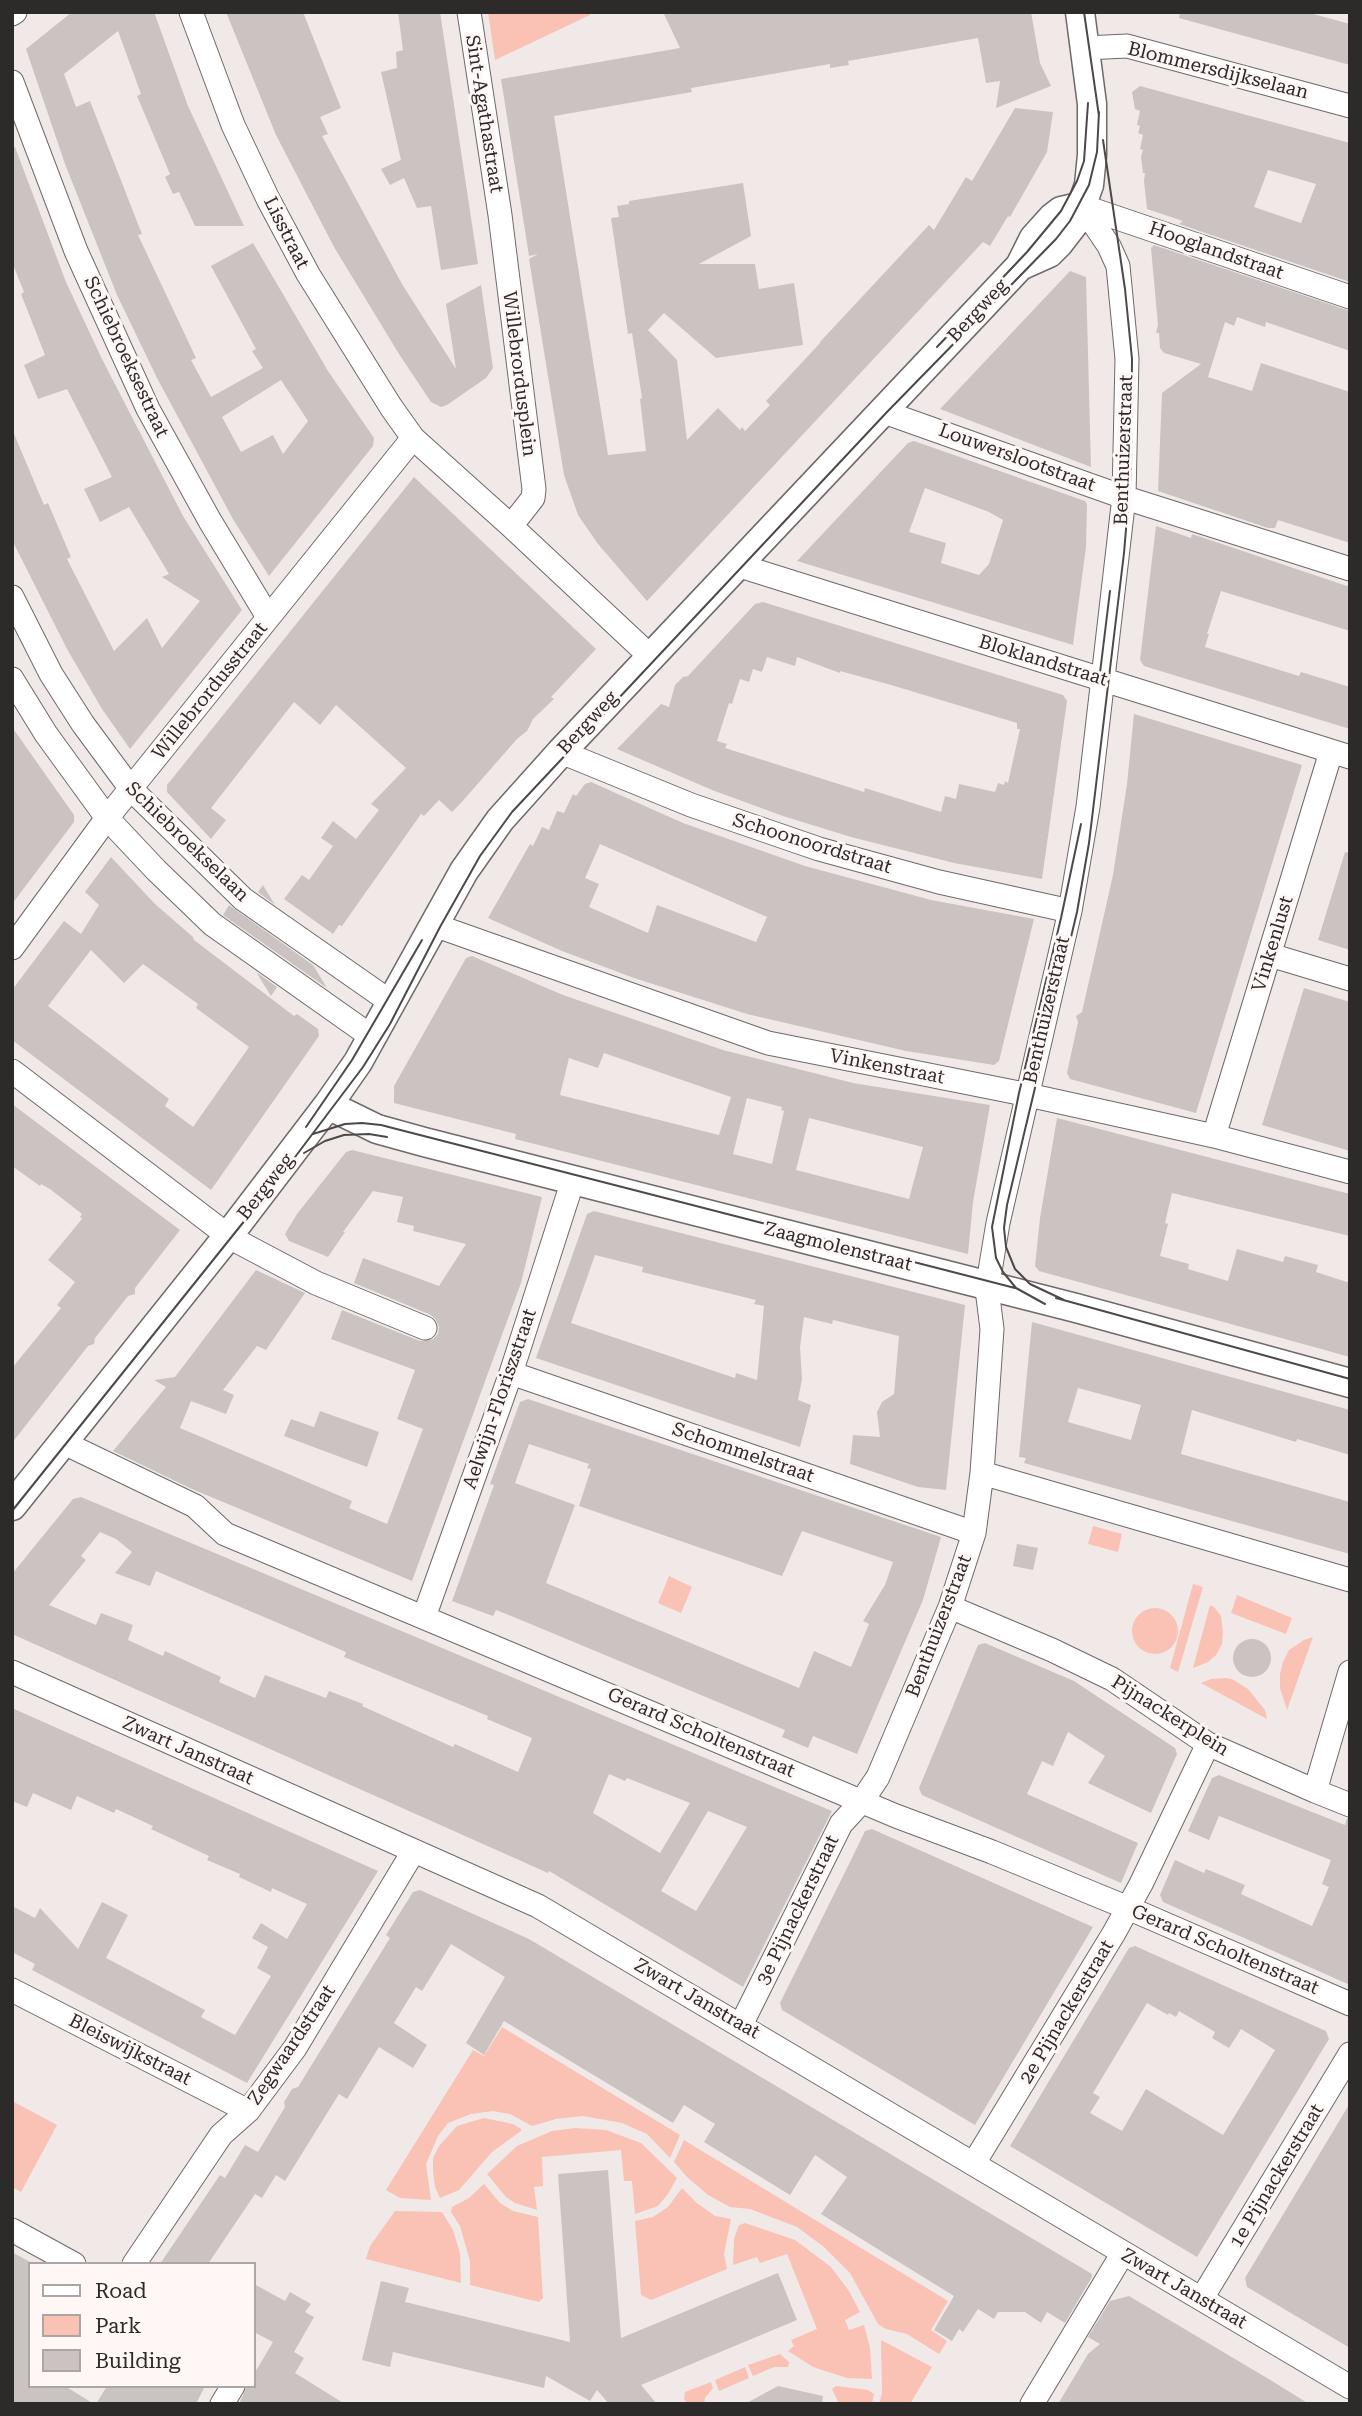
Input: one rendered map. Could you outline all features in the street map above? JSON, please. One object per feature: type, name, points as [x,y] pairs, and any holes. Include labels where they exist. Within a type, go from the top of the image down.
[{"type":"street","name":"Lisstraat","points":[[191,12],[233,125],[307,274],[413,438]]},
{"type":"street","name":"Sint-Agathastraat","points":[[469,12],[500,215]]},
{"type":"street","name":"Bergweg","points":[[12,1506],[228,1236],[328,1105],[392,1003],[464,871],[500,820],[1020,266],[1049,253],[1076,221],[1089,185],[1092,155],[1092,104],[1080,12]]},
{"type":"street","name":"Blommersdijkselaan","points":[[1085,48],[1127,46],[1350,106]]},
{"type":"street","name":"Schiebroeksestraat","points":[[12,82],[76,251],[148,410],[268,617]]},
{"type":"street","name":"Hooglandstraat","points":[[1082,206],[1350,297]]},
{"type":"street","name":"Benthuizerstraat","points":[[862,1801],[878,1777],[950,1607],[974,1533],[982,1473],[992,1329],[988,1285],[998,1223],[1070,911],[1088,807],[1105,680],[1124,496],[1127,359],[1118,266],[1109,246],[1082,206]]},
{"type":"street","name":"Willebrordusplein","points":[[500,215],[534,489],[533,498],[511,526]]},
{"type":"street","name":"Louwerslootstraat","points":[[884,412],[1124,496],[1350,569]]},
{"type":"street","points":[[413,438],[651,657]]},
{"type":"street","name":"Willebrordusstraat","points":[[12,948],[107,818],[413,438]]},
{"type":"street","name":"Bloklandstraat","points":[[737,565],[1340,754]]},
{"type":"street","name":"Schiebroekselaan","points":[[12,597],[51,674],[83,724],[131,789],[243,899],[392,1003]]},
{"type":"street","name":"Schiebroekselaan","points":[[12,679],[46,734],[107,818],[212,924],[372,1037]]},
{"type":"street","name":"Schoonoordstraat","points":[[561,752],[691,805],[819,849],[939,882],[1070,911]]},
{"type":"street","name":"Vinkenlust","points":[[1214,1136],[1270,955],[1340,754]]},
{"type":"street","name":"Vinkenstraat","points":[[434,925],[768,1043],[1028,1095],[1214,1136],[1350,1172]]},
{"type":"street","points":[[1270,955],[1350,979]]},
{"type":"street","points":[[12,1071],[228,1236]]},
{"type":"street","name":"Zaagmolenstraat","points":[[328,1105],[377,1129],[988,1285],[1350,1383]]},
{"type":"street","name":"Aelwijn-Floriszstraat","points":[[424,1617],[511,1373],[573,1180]]},
{"type":"street","name":"Bergweg","points":[[228,1236],[316,1283],[425,1328]]},
{"type":"street","name":"Schommelstraat","points":[[511,1373],[974,1533]]},
{"type":"street","name":"Gerard Scholtenstraat","points":[[64,1443],[195,1506],[225,1534],[862,1801],[1128,1908],[1350,2004]]},
{"type":"street","points":[[982,1473],[1350,1580]]},
{"type":"street","name":"Pijnackerplein","points":[[950,1607],[1112,1679],[1208,1744],[1350,1805]]},
{"type":"street","name":"Zwart Janstraat","points":[[12,1672],[538,1906],[1350,2387]]},
{"type":"street","points":[[1315,1791],[1350,1672]]},
{"type":"street","name":"2e Pijnackerstraat","points":[[974,2163],[1045,2050],[1128,1908],[1208,1744]]},
{"type":"street","name":"3e Pijnackerstraat","points":[[741,2025],[841,1824],[862,1801]]},
{"type":"street","name":"Zegwaardstraat","points":[[135,2262],[221,2135],[248,2111],[295,2048],[413,1852]]},
{"type":"street","name":"Bleiswijkstraat","points":[[12,1990],[248,2111]]},
{"type":"street","name":"1e Pijnackerstraat","points":[[1202,2298],[1350,2054]]},
{"type":"street","points":[[12,2230],[70,2262]]},
{"type":"street","points":[[1032,2404],[1123,2253]]},
{"type":"street","points":[[222,2404],[232,2388]]},
{"type":"green space","points":[[488,12],[586,12],[590,15],[495,60]]},
{"type":"green space","points":[[1093,1526],[1122,1534],[1118,1552],[1088,1544]]},
{"type":"green space","points":[[669,1576],[692,1587],[681,1613],[658,1603]]},
{"type":"green space","points":[[1193,1584],[1203,1587],[1178,1672],[1170,1668]]},
{"type":"green space","points":[[1237,1595],[1292,1618],[1286,1634],[1231,1613]]},
{"type":"green space","points":[[1210,1605],[1221,1616],[1222,1644],[1208,1662],[1193,1668]]},
{"type":"green space","points":[[1155,1608],[1171,1615],[1178,1631],[1171,1647],[1155,1654],[1139,1647],[1132,1631],[1139,1615]]},
{"type":"green space","points":[[1313,1637],[1287,1710],[1280,1688],[1283,1662],[1289,1650]]},
{"type":"green space","points":[[1232,1679],[1248,1689],[1265,1710],[1267,1719],[1201,1683]]},
{"type":"green space","points":[[502,2027],[680,2135],[670,2158],[647,2134],[622,2123],[583,2116],[556,2119],[532,2126],[510,2114],[493,2111],[471,2114],[448,2123],[438,2136],[426,2164],[431,2200],[400,2198],[386,2190],[473,2050],[484,2056]]},
{"type":"green space","points":[[12,2101],[57,2125],[21,2192],[12,2187]]},
{"type":"green space","points":[[484,2118],[513,2124],[521,2131],[492,2152],[459,2190],[440,2198],[433,2172],[433,2158],[439,2146],[457,2126]]},
{"type":"green space","points":[[575,2128],[606,2130],[641,2143],[677,2178],[668,2194],[658,2206],[635,2214],[632,2181],[624,2181],[621,2150],[542,2157],[543,2186],[534,2187],[537,2210],[506,2197],[487,2174],[517,2146],[552,2131]]},
{"type":"green space","points":[[684,2140],[948,2301],[931,2330],[947,2341],[939,2354],[907,2334],[886,2329],[878,2324],[850,2273],[824,2247],[797,2227],[750,2209],[730,2207],[708,2195],[674,2162]]},
{"type":"green space","points":[[484,2184],[500,2203],[513,2211],[538,2217],[543,2298],[539,2302],[470,2285],[470,2261],[460,2226],[451,2212],[452,2207],[469,2198]]},
{"type":"green space","points":[[682,2188],[715,2216],[731,2219],[724,2254],[727,2269],[651,2300],[641,2295],[635,2221],[653,2217],[668,2207]]},
{"type":"green space","points":[[395,2211],[442,2212],[453,2230],[460,2253],[461,2283],[366,2259],[370,2246]]},
{"type":"green space","points":[[745,2223],[795,2240],[831,2267],[849,2291],[860,2312],[845,2320],[849,2330],[864,2325],[870,2348],[872,2379],[847,2378],[813,2367],[788,2351],[794,2346],[791,2340],[817,2329],[787,2254],[760,2263],[757,2257],[733,2265],[734,2239],[739,2225]]},
{"type":"green space","points":[[881,2340],[932,2367],[910,2404],[879,2404],[882,2393]]},
{"type":"green space","points":[[780,2354],[789,2362],[788,2367],[774,2367],[753,2376],[748,2365]]},
{"type":"green space","points":[[745,2367],[749,2378],[719,2391],[715,2380]]},
{"type":"green space","points":[[711,2382],[713,2388],[704,2404],[688,2404],[684,2399],[685,2392]]},
{"type":"green space","points":[[836,2386],[868,2390],[874,2394],[872,2404],[839,2404],[832,2389]]},
{"type":"building","points":[[72,12],[154,12],[188,106],[244,226],[195,226],[179,192],[173,194],[165,177],[170,174],[137,96],[141,94],[118,31],[64,74],[76,107],[90,101],[142,234],[138,235],[196,358],[191,360],[211,397],[263,368],[252,351],[256,349],[211,266],[253,243],[328,371],[374,438],[373,446],[269,576],[234,521],[157,378],[117,295],[65,164],[26,49]],"holes":[[[281,380],[308,421],[283,454],[273,435],[241,452],[222,417]]]},
{"type":"building","points":[[226,12],[303,12],[341,108],[320,117],[328,134],[322,136],[402,284],[456,369],[446,304],[481,285],[493,368],[486,378],[447,405],[441,407],[431,402],[334,247],[276,135]]},
{"type":"building","points":[[398,12],[440,12],[478,264],[441,270],[431,206],[417,208],[404,178],[390,185],[381,169],[401,160],[381,72],[397,68],[396,52],[403,50]]},
{"type":"building","points":[[663,12],[1031,12],[1040,63],[1051,86],[996,108],[1000,81],[986,83],[978,38],[848,61],[849,65],[830,68],[830,64],[691,88],[692,92],[554,116],[608,455],[646,451],[642,398],[632,333],[628,334],[611,218],[619,217],[617,206],[629,204],[629,201],[743,183],[751,236],[699,264],[755,264],[759,289],[794,283],[803,345],[716,358],[664,313],[648,330],[677,360],[687,440],[718,408],[740,430],[742,427],[745,431],[770,405],[766,401],[929,225],[934,230],[966,177],[972,181],[1015,108],[1053,112],[1047,152],[990,246],[983,242],[647,601],[598,544],[578,515],[564,475],[529,259],[538,254],[529,256],[501,79],[680,48]]},
{"type":"building","points":[[1180,12],[1306,12],[1350,24],[1350,65],[1179,18]]},
{"type":"building","points":[[1140,86],[1350,143],[1350,282],[1179,224],[1183,221],[1147,209],[1145,173],[1141,157],[1143,150],[1140,149],[1143,135],[1138,133],[1140,126],[1137,125],[1140,111],[1135,109],[1132,92]],"holes":[[[1268,170],[1316,184],[1301,223],[1254,207]]]},
{"type":"building","points":[[12,147],[15,147],[66,282],[102,359],[183,516],[242,610],[130,749],[102,709],[67,649],[12,540],[12,429],[44,505],[48,503],[71,557],[67,559],[114,651],[147,618],[162,648],[200,601],[162,577],[169,574],[129,507],[100,522],[84,489],[112,477],[67,389],[38,399],[24,365],[45,355],[21,294],[24,292],[12,262]]},
{"type":"building","points":[[1154,245],[1350,311],[1350,351],[1266,322],[1265,327],[1237,317],[1234,326],[1225,322],[1208,377],[1252,391],[1261,363],[1350,392],[1350,543],[1278,520],[1275,528],[1268,528],[1158,491],[1162,393],[1201,364],[1164,353],[1160,348],[1159,333],[1156,333],[1158,325],[1151,248]]},
{"type":"building","points":[[1070,271],[1086,277],[1091,467],[940,409]]},
{"type":"building","points":[[914,441],[1085,501],[1086,547],[1073,645],[797,561],[908,443]],"holes":[[[925,488],[1003,520],[989,564],[979,575],[941,563],[946,543],[909,532]]]},
{"type":"building","points":[[414,477],[596,649],[551,697],[554,699],[533,719],[527,731],[452,812],[439,800],[424,816],[421,814],[342,926],[339,925],[333,934],[284,899],[302,875],[309,880],[333,846],[321,838],[333,821],[356,839],[379,810],[371,804],[406,768],[336,705],[320,725],[294,702],[211,808],[226,820],[211,839],[167,792],[167,785]]},
{"type":"building","points":[[1156,526],[1191,538],[1192,534],[1350,587],[1350,631],[1221,591],[1205,647],[1299,676],[1301,672],[1350,687],[1350,729],[1144,666],[1140,660]]},
{"type":"building","points":[[763,602],[1063,695],[1067,701],[1042,879],[954,863],[851,837],[712,790],[617,749],[661,704],[669,707],[675,685],[688,676],[755,604]],"holes":[[[767,657],[795,666],[797,657],[840,673],[891,685],[1017,723],[1017,729],[1020,729],[1008,783],[998,783],[995,792],[959,784],[956,799],[945,796],[941,812],[865,788],[864,792],[725,748],[727,744],[717,741],[740,679],[749,682],[753,669],[762,672]]]},
{"type":"building","points":[[1134,714],[1302,765],[1196,1113],[1070,1079],[1067,1073],[1078,1022],[1076,1016],[1082,1012],[1113,875],[1127,784]]},
{"type":"building","points":[[12,727],[74,815],[74,822],[12,904]]},
{"type":"building","points":[[591,782],[683,823],[805,866],[931,900],[1034,919],[999,1061],[994,1065],[906,1051],[747,1014],[634,978],[562,951],[488,918],[542,827],[549,830],[557,811],[564,813],[573,794],[576,796],[585,784]],"holes":[[[600,844],[767,917],[756,942],[657,905],[648,933],[589,907],[599,884],[585,878]]]},
{"type":"building","points":[[1345,852],[1350,853],[1350,950],[1318,940]]},
{"type":"building","points":[[111,857],[155,904],[194,940],[294,1016],[297,1014],[318,1029],[319,1036],[211,1190],[12,1040],[12,990],[64,921],[81,934],[99,905],[85,892]],"holes":[[[91,950],[124,983],[143,964],[198,1004],[196,1008],[249,1047],[193,1127],[165,1106],[169,1099],[48,1006]]]},
{"type":"building","points":[[263,885],[275,905],[258,892]]},
{"type":"building","points":[[229,905],[313,965],[327,988],[223,915]]},
{"type":"building","points":[[472,956],[563,995],[723,1050],[853,1083],[990,1105],[973,1202],[968,1254],[515,1139],[516,1134],[394,1103],[394,1086],[466,958]],"holes":[[[604,1053],[731,1097],[719,1135],[560,1095],[569,1058],[598,1068]],[[747,1098],[782,1107],[781,1110],[784,1111],[772,1164],[733,1154]],[[809,1118],[923,1147],[909,1199],[796,1170]]]},
{"type":"building","points":[[256,972],[277,987],[271,996]]},
{"type":"building","points":[[1304,988],[1350,1002],[1350,1151],[1262,1125]]},
{"type":"building","points":[[12,1104],[180,1230],[135,1288],[135,1294],[128,1296],[95,1338],[94,1344],[88,1346],[12,1443],[12,1368],[61,1308],[57,1305],[75,1282],[48,1260],[82,1219],[82,1214],[50,1189],[41,1184],[40,1186],[12,1166]]},
{"type":"building","points":[[1057,1118],[1350,1194],[1350,1236],[1172,1193],[1160,1256],[1189,1264],[1188,1269],[1228,1281],[1237,1249],[1283,1262],[1285,1256],[1318,1265],[1316,1272],[1350,1283],[1350,1357],[1039,1271],[1035,1266],[1040,1218]]},
{"type":"building","points":[[352,1150],[542,1197],[521,1283],[412,1581],[192,1489],[113,1451],[166,1387],[154,1380],[175,1377],[256,1270],[305,1293],[266,1350],[257,1346],[223,1390],[234,1395],[226,1414],[191,1401],[180,1428],[352,1501],[349,1508],[387,1524],[423,1429],[397,1419],[415,1370],[331,1339],[342,1310],[420,1341],[433,1339],[438,1334],[439,1327],[431,1315],[354,1283],[363,1258],[439,1286],[466,1244],[413,1231],[414,1226],[397,1222],[403,1197],[373,1191],[328,1257],[289,1241],[285,1234],[297,1214],[346,1152]]},
{"type":"building","points":[[594,1211],[965,1305],[946,1490],[918,1487],[850,1464],[853,1435],[880,1437],[877,1412],[882,1402],[894,1394],[899,1336],[833,1320],[832,1324],[804,1317],[800,1347],[802,1379],[798,1400],[811,1405],[800,1447],[536,1358],[587,1214]],"holes":[[[595,1255],[643,1267],[642,1272],[756,1300],[754,1304],[764,1306],[757,1380],[736,1373],[735,1378],[571,1323]]]},
{"type":"building","points":[[1032,1322],[1350,1410],[1350,1455],[1297,1439],[1296,1442],[1192,1410],[1181,1454],[1350,1502],[1350,1554],[1024,1463],[1026,1458],[1019,1457]],"holes":[[[1078,1388],[1141,1405],[1131,1440],[1068,1422]]]},
{"type":"building","points":[[528,1399],[941,1537],[923,1600],[857,1754],[813,1736],[808,1748],[782,1737],[785,1730],[521,1620],[496,1610],[493,1616],[452,1601],[494,1485],[490,1484],[520,1402]],"holes":[[[529,1444],[589,1464],[587,1468],[591,1469],[579,1506],[782,1576],[802,1531],[893,1562],[885,1585],[863,1621],[869,1624],[851,1667],[814,1651],[799,1688],[546,1583],[575,1505],[515,1483]]]},
{"type":"building","points":[[320,1411],[379,1432],[367,1467],[284,1436],[291,1419],[314,1427]]},
{"type":"building","points":[[81,1497],[832,1811],[743,1987],[549,1871],[548,1873],[12,1634],[12,1574],[73,1499]],"holes":[[[100,1532],[116,1539],[132,1552],[115,1573],[150,1586],[156,1571],[346,1652],[344,1657],[488,1716],[487,1719],[532,1738],[518,1772],[455,1744],[453,1747],[362,1706],[363,1704],[329,1691],[326,1698],[265,1675],[255,1698],[219,1682],[221,1677],[165,1651],[163,1656],[128,1640],[133,1625],[101,1613],[96,1625],[49,1605],[86,1560],[81,1556]],[[609,1774],[625,1781],[627,1778],[690,1803],[660,1853],[593,1813]],[[708,1811],[747,1827],[696,1911],[661,1891]]]},
{"type":"building","points":[[1017,1544],[1038,1548],[1033,1570],[1013,1566]]},
{"type":"building","points":[[1252,1639],[1265,1645],[1271,1658],[1265,1671],[1252,1677],[1239,1671],[1233,1658],[1239,1645]]},
{"type":"building","points":[[985,1643],[1074,1681],[1175,1748],[1177,1754],[1151,1813],[1088,1783],[1105,1756],[1068,1732],[1053,1766],[1042,1761],[1027,1794],[1138,1843],[1121,1883],[922,1795],[919,1788],[978,1645]]},
{"type":"building","points":[[12,1708],[378,1871],[247,2083],[32,1970],[35,1964],[12,1952],[12,1906],[35,1918],[40,1908],[78,1949],[102,1902],[128,1915],[106,1958],[205,2010],[201,2017],[235,2035],[271,1976],[257,1968],[268,1947],[252,1938],[261,1923],[287,1939],[307,1904],[272,1888],[271,1892],[239,1877],[240,1874],[207,1860],[209,1856],[116,1809],[114,1813],[77,1796],[71,1810],[33,1793],[27,1807],[12,1801]]},
{"type":"building","points":[[1219,1775],[1345,1825],[1347,1818],[1350,1819],[1350,1985],[1163,1902],[1160,1895],[1175,1860],[1204,1873],[1206,1869],[1245,1885],[1241,1894],[1312,1926],[1329,1887],[1322,1884],[1331,1860],[1219,1816],[1209,1840],[1188,1831],[1212,1778]]},
{"type":"building","points":[[872,1829],[1093,1927],[975,2125],[782,2010],[780,2003],[865,1831]]},
{"type":"building","points":[[420,1890],[529,1939],[1092,2274],[1065,2323],[1047,2312],[1041,2323],[1025,2312],[998,2312],[994,2319],[978,2309],[963,2332],[959,2329],[952,2341],[934,2330],[954,2296],[821,2214],[847,2177],[815,2155],[790,2195],[704,2142],[715,2124],[684,2105],[673,2123],[504,2021],[484,2055],[466,2043],[505,1977],[451,1944],[422,1991],[416,1987],[394,2023],[427,2045],[413,2068],[379,2047],[347,2099],[339,2094],[285,2181],[276,2175],[262,2198],[255,2194],[209,2262],[161,2262],[220,2175],[225,2178],[245,2145],[258,2152],[285,2107],[284,2102],[292,2089],[298,2087],[390,1938],[386,1935],[413,1892]]},
{"type":"building","points":[[1135,1946],[1326,2031],[1329,2039],[1197,2257],[1010,2146],[1129,1948]],"holes":[[[1147,2003],[1168,2015],[1169,2013],[1176,2017],[1179,2011],[1215,2032],[1212,2038],[1229,2048],[1241,2029],[1275,2050],[1223,2135],[1146,2089],[1122,2131],[1090,2113],[1100,2097],[1093,2093]]]},
{"type":"building","points":[[1350,2103],[1350,2348],[1247,2287],[1245,2278]]},
{"type":"building","points":[[608,2170],[621,2338],[778,2273],[797,2320],[641,2385],[657,2404],[609,2404],[597,2390],[590,2401],[546,2376],[544,2388],[393,2352],[390,2367],[362,2360],[381,2281],[409,2288],[405,2302],[570,2342],[558,2174]]},
{"type":"building","points":[[12,2252],[30,2262],[28,2388],[68,2388],[94,2404],[12,2404]]},
{"type":"building","points":[[256,2285],[285,2301],[290,2292],[311,2304],[305,2312],[314,2317],[294,2352],[304,2358],[295,2373],[345,2404],[239,2404],[246,2388],[256,2388],[256,2371],[273,2342],[256,2333]]},
{"type":"building","points":[[1129,2296],[1309,2404],[1058,2404],[1088,2354],[1100,2344],[1088,2337],[1110,2301]]},
{"type":"building","points":[[778,2386],[823,2396],[822,2404],[745,2404]]},
{"type":"building","points":[[106,2388],[204,2388],[196,2404],[96,2404]]},
{"type":"tram line","points":[[1084,12],[1099,116]]},
{"type":"tram line","points":[[937,347],[1027,252],[1061,211],[1084,161],[1088,103]]},
{"type":"tram line","points":[[12,1511],[286,1169],[363,1067],[390,1024],[480,856],[512,812],[887,412],[1056,239],[1070,221],[1089,185],[1097,152],[1099,112]]},
{"type":"tram line","points":[[1064,1300],[1030,1284],[1015,1269],[1006,1247],[1004,1228],[1007,1205],[1077,912],[1089,843],[1124,553],[1131,470],[1132,359],[1125,289],[1103,140]]},
{"type":"tram line","points":[[1118,507],[1122,441]]},
{"type":"tram line","points":[[1099,681],[1110,591]]},
{"type":"tram line","points":[[1045,1304],[1016,1288],[1003,1272],[996,1258],[992,1227],[1019,1093],[1081,824]]},
{"type":"tram line","points":[[306,1127],[352,1060],[422,940]]},
{"type":"tram line","points":[[313,1134],[345,1124],[381,1125],[1015,1288]]},
{"type":"tram line","points":[[304,1153],[325,1141],[344,1135],[369,1134],[387,1137]]},
{"type":"tram line","points":[[1056,1298],[1350,1379]]}]
